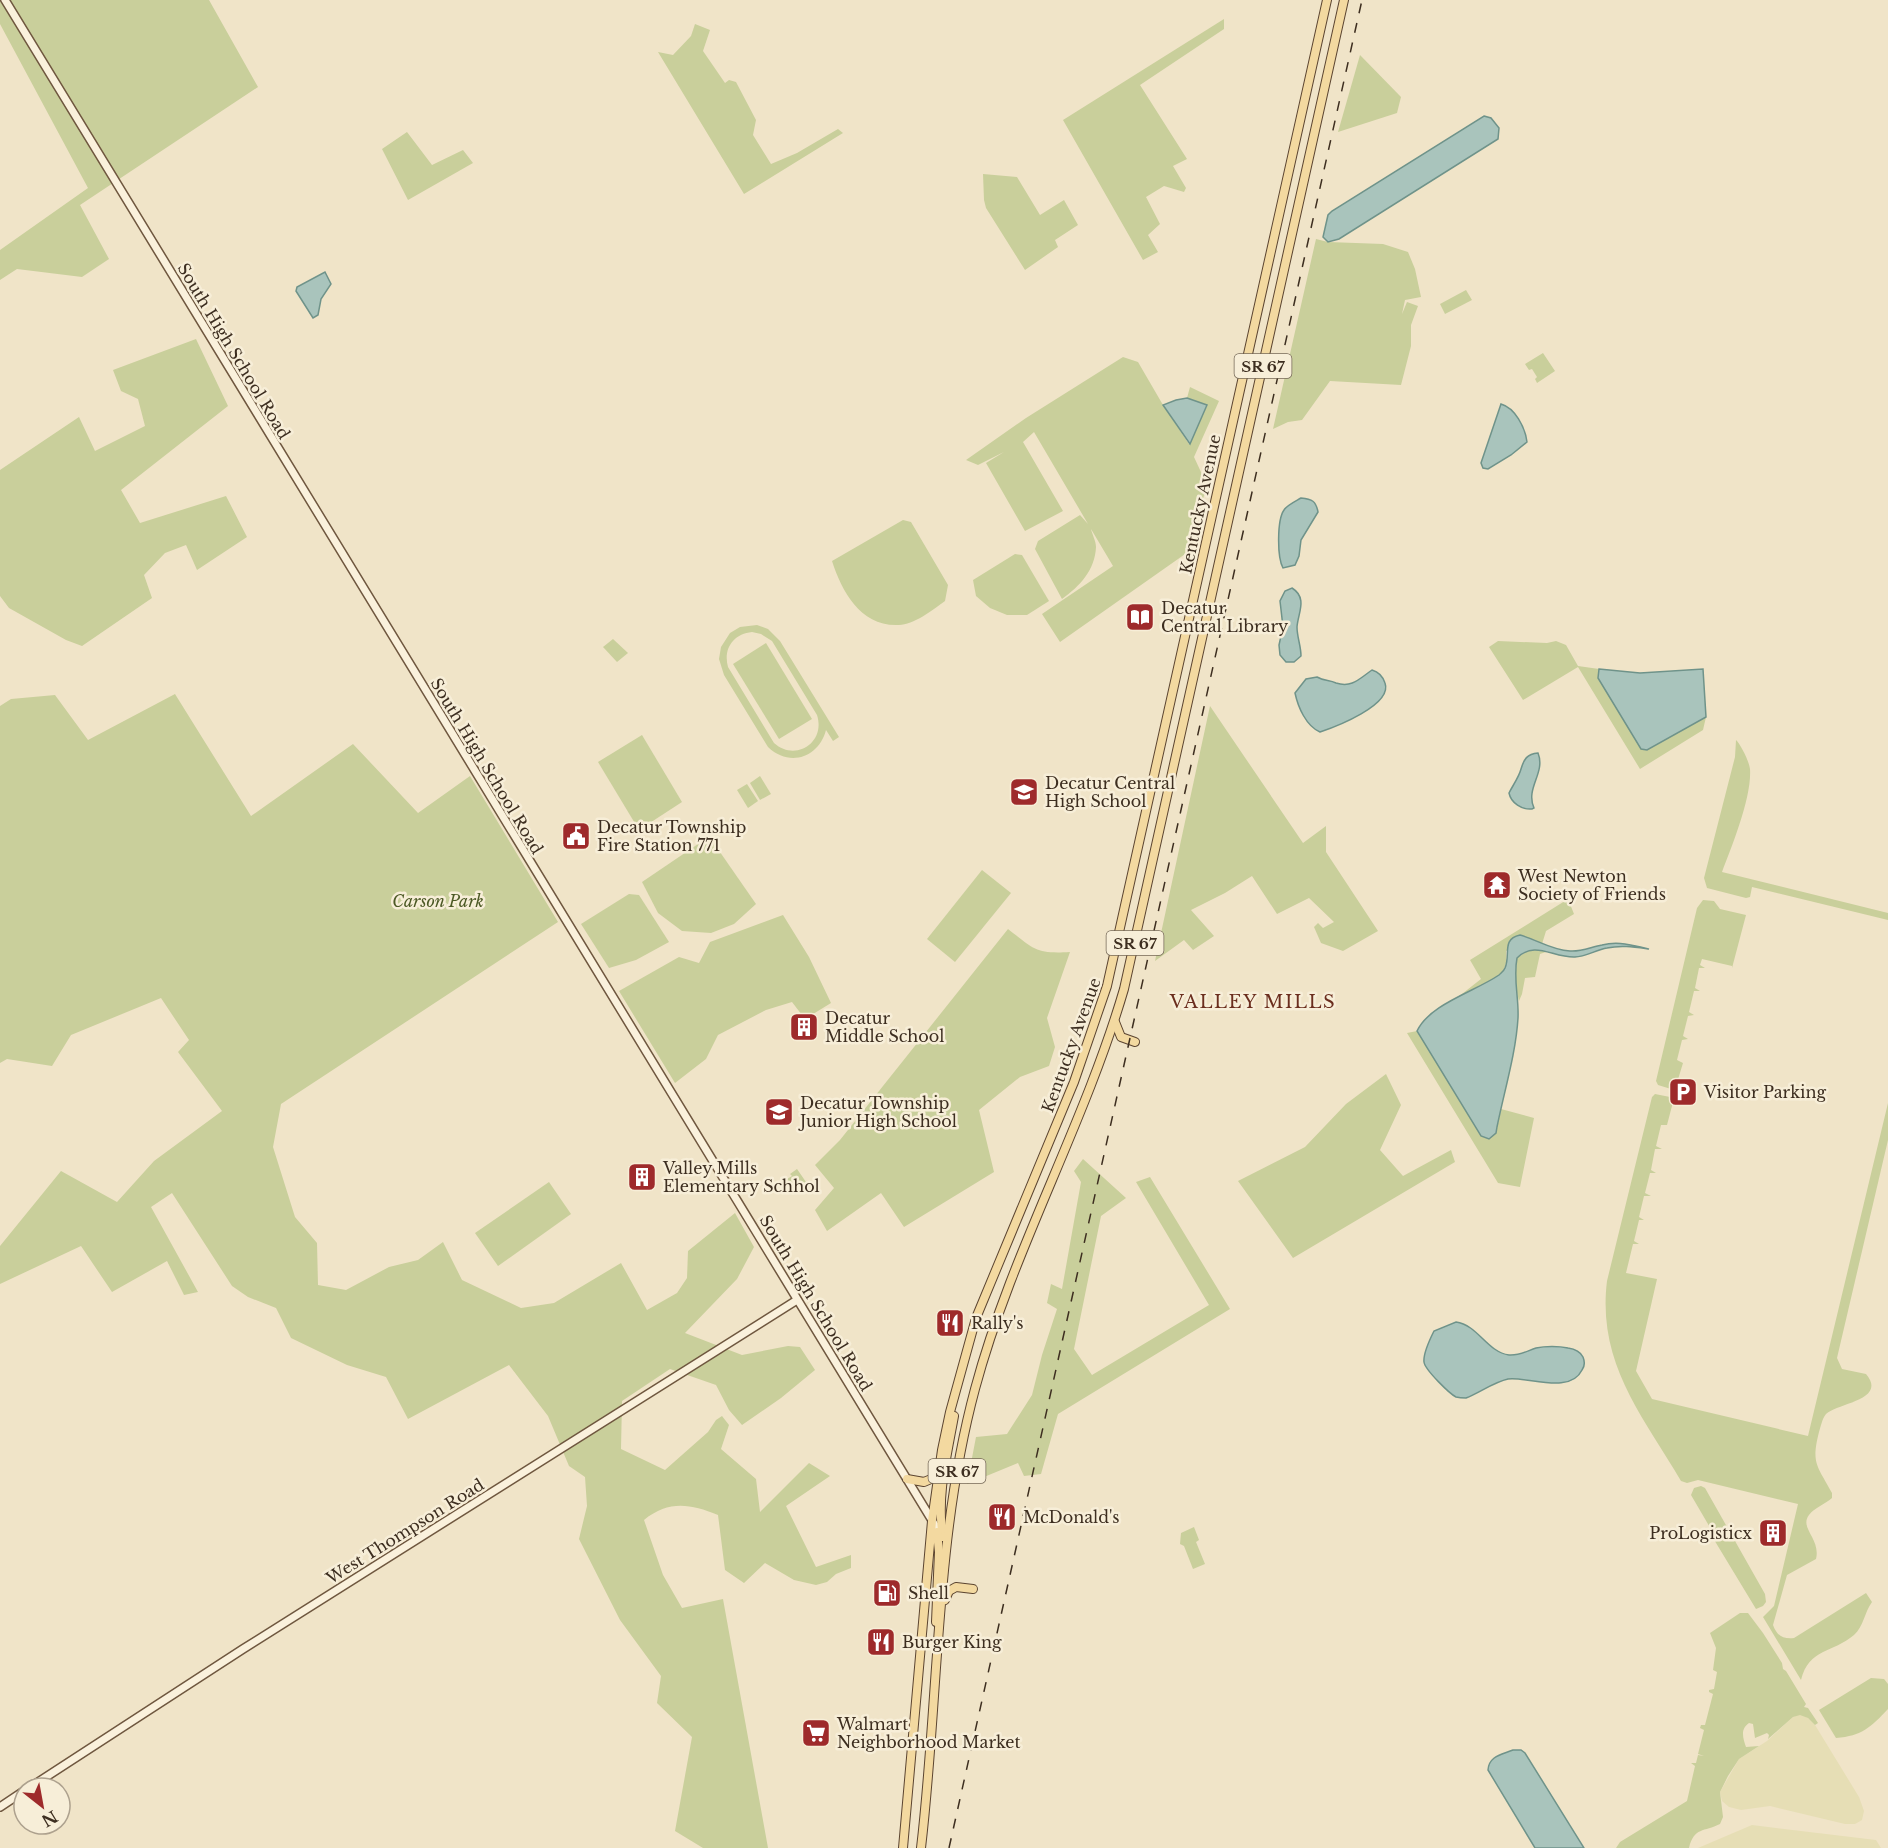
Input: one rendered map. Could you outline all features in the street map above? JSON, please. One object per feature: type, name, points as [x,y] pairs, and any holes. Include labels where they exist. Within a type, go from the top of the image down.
[{"type":"main road","name":"South High School Road","points":[[5,0],[945,1541]]},
{"type":"main road","name":"Kentucky Avenue","points":[[903,1848],[938,1476],[951,1406],[976,1318],[1074,1082],[1107,986],[1327,0]]},
{"type":"main road","name":"Kentucky Avenue","points":[[921,1848],[942,1610],[945,1541],[961,1447],[983,1360],[1007,1290],[1083,1109],[1115,1022],[1136,942],[1344,0]]},
{"type":"main road","points":[[1115,1022],[1122,1037],[1135,1042]]},
{"type":"main road","name":"West Thompson Road","points":[[47,1776],[243,1649],[797,1300]]},
{"type":"main road","points":[[945,1541],[941,1506],[954,1416],[951,1406]]},
{"type":"main road","points":[[907,1479],[924,1482],[938,1476]]},
{"type":"main road","points":[[933,1524],[939,1552],[936,1625],[940,1631]]},
{"type":"main road","points":[[942,1610],[947,1594],[954,1588],[961,1586],[973,1588]]},
{"type":"shaded area","points":[[1800,1714],[1815,1725],[1859,1797],[1864,1811],[1862,1820],[1855,1824],[1845,1824],[1770,1806],[1741,1810],[1729,1807],[1722,1801],[1720,1792],[1739,1759],[1767,1741],[1793,1717]]},
{"type":"shaded area","points":[[1752,1825],[1876,1840],[1881,1848],[1698,1848]]},
{"type":"green space","points":[[0,0],[209,0],[258,87],[80,205],[109,259],[82,277],[17,269],[0,280],[0,250],[88,188],[0,24]]},
{"type":"green space","points":[[1224,19],[1224,29],[1140,85],[1187,159],[1173,166],[1186,188],[1184,192],[1164,186],[1146,197],[1160,224],[1148,235],[1158,252],[1143,260],[1063,120]]},
{"type":"green space","points":[[695,24],[710,30],[703,51],[725,83],[729,80],[736,82],[756,120],[753,135],[771,164],[797,153],[838,129],[843,133],[744,194],[658,52],[673,55],[691,36]]},
{"type":"green space","points":[[1360,55],[1401,97],[1397,113],[1338,132]]},
{"type":"green space","points":[[407,132],[432,165],[463,150],[473,163],[408,200],[382,149]]},
{"type":"green space","points":[[983,174],[1017,177],[1040,215],[1064,200],[1078,225],[1055,240],[1058,247],[1025,270],[986,208]]},
{"type":"green space","points":[[1316,239],[1328,242],[1383,244],[1408,252],[1415,269],[1421,297],[1405,300],[1402,314],[1407,302],[1418,306],[1411,325],[1411,346],[1401,385],[1330,381],[1302,420],[1288,422],[1273,429]]},
{"type":"green space","points":[[1466,290],[1472,300],[1445,314],[1440,304]]},
{"type":"green space","points":[[196,339],[228,406],[121,490],[140,523],[226,496],[247,537],[197,570],[186,545],[165,553],[144,575],[152,598],[82,646],[66,640],[9,608],[0,596],[0,470],[79,417],[95,451],[145,426],[138,399],[121,391],[113,370]]},
{"type":"green space","points":[[1543,353],[1555,371],[1537,383],[1535,379],[1537,377],[1532,369],[1529,370],[1525,364]]},
{"type":"green space","points":[[1123,357],[1138,362],[1189,444],[1207,406],[1187,398],[1190,387],[1219,401],[1194,457],[1207,485],[1188,552],[1060,642],[1042,614],[1113,566],[1091,529],[1096,547],[1093,563],[1075,589],[1062,599],[1035,549],[1038,541],[1080,515],[1088,524],[1034,432],[1023,442],[1063,511],[1025,531],[986,463],[1004,452],[978,465],[966,460],[1026,418]]},
{"type":"green space","points":[[903,520],[911,522],[948,585],[945,601],[929,613],[905,624],[886,624],[864,614],[855,605],[841,584],[832,561]]},
{"type":"green space","points":[[1015,554],[1022,555],[1049,601],[1027,615],[1007,615],[990,608],[976,596],[973,580]]},
{"type":"green space","points":[[757,625],[768,629],[780,641],[839,737],[833,741],[826,730],[817,747],[810,753],[794,758],[785,757],[768,747],[724,675],[719,659],[721,647],[730,633],[740,627]],"holes":[[[745,633],[761,634],[772,641],[817,715],[819,725],[817,734],[807,747],[799,750],[791,751],[774,743],[728,667],[728,649],[735,639]]]},
{"type":"green space","points":[[613,639],[628,653],[617,662],[603,647]]},
{"type":"green space","points":[[1498,641],[1547,643],[1556,641],[1566,645],[1578,666],[1599,669],[1598,678],[1647,750],[1706,717],[1703,730],[1640,769],[1578,667],[1523,700],[1489,647]]},
{"type":"green space","points":[[766,643],[812,719],[779,739],[733,664]]},
{"type":"green space","name":"Carson Park","points":[[175,694],[251,816],[353,744],[418,813],[470,776],[558,922],[281,1104],[273,1147],[295,1217],[317,1243],[318,1285],[346,1290],[389,1267],[418,1260],[443,1242],[462,1280],[521,1308],[554,1303],[621,1263],[647,1310],[677,1293],[687,1278],[688,1251],[735,1213],[754,1247],[737,1279],[685,1333],[742,1355],[788,1346],[800,1347],[815,1370],[781,1398],[742,1425],[729,1410],[716,1385],[670,1369],[622,1401],[621,1449],[665,1470],[708,1432],[716,1420],[722,1416],[729,1425],[721,1449],[756,1479],[760,1512],[809,1463],[830,1476],[786,1506],[816,1567],[851,1555],[851,1568],[836,1574],[827,1582],[816,1585],[794,1580],[765,1563],[744,1583],[725,1570],[718,1515],[698,1508],[680,1506],[662,1509],[644,1520],[663,1575],[682,1608],[723,1599],[768,1848],[703,1848],[675,1831],[692,1737],[657,1703],[661,1676],[620,1620],[579,1539],[587,1506],[585,1477],[569,1466],[548,1416],[509,1365],[408,1419],[386,1377],[347,1365],[291,1338],[276,1308],[248,1297],[232,1286],[172,1193],[151,1207],[198,1292],[184,1295],[167,1261],[112,1292],[81,1246],[0,1284],[0,1246],[61,1171],[117,1202],[154,1161],[222,1111],[178,1052],[189,1040],[161,998],[71,1035],[52,1066],[7,1059],[0,1063],[0,706],[11,699],[55,695],[88,740]]},
{"type":"green space","points":[[1210,706],[1303,843],[1326,826],[1326,852],[1378,931],[1343,951],[1321,943],[1314,927],[1318,923],[1323,928],[1334,922],[1309,898],[1277,914],[1252,876],[1191,910],[1214,936],[1193,950],[1184,940],[1155,961]]},
{"type":"green space","points":[[642,735],[682,802],[639,830],[598,762]]},
{"type":"green space","points":[[1736,740],[1748,762],[1750,780],[1741,821],[1722,872],[1888,913],[1888,920],[1752,887],[1750,897],[1746,898],[1707,888],[1704,878],[1735,757]]},
{"type":"green space","points":[[760,776],[771,794],[760,800],[750,783]]},
{"type":"green space","points":[[747,784],[758,801],[748,808],[737,790]]},
{"type":"green space","points":[[704,840],[713,842],[756,904],[734,924],[711,933],[682,931],[658,913],[642,882]]},
{"type":"green space","points":[[982,870],[1011,893],[955,962],[927,939]]},
{"type":"green space","points":[[629,894],[639,895],[669,942],[636,960],[609,968],[581,924]]},
{"type":"green space","points":[[1568,899],[1574,914],[1546,931],[1542,944],[1532,939],[1506,951],[1506,964],[1497,977],[1453,1001],[1481,979],[1470,960]]},
{"type":"green space","points":[[1703,900],[1714,901],[1720,909],[1746,915],[1732,968],[1732,966],[1702,959],[1700,965],[1705,968],[1699,968],[1695,988],[1700,991],[1694,991],[1689,1012],[1694,1015],[1688,1016],[1683,1036],[1688,1039],[1682,1040],[1677,1060],[1683,1063],[1676,1086],[1671,1089],[1658,1085],[1656,1081],[1697,908]]},
{"type":"green space","points":[[783,915],[809,957],[831,1003],[805,1019],[792,1002],[766,1010],[718,1035],[706,1059],[675,1083],[619,991],[679,957],[699,963],[710,942]]},
{"type":"green space","points":[[1008,929],[1036,949],[1049,952],[1070,952],[1047,1018],[1055,1047],[1049,1066],[1020,1077],[979,1110],[994,1172],[904,1227],[881,1193],[827,1231],[815,1210],[834,1188],[815,1165],[840,1140]]},
{"type":"green space","points":[[1537,948],[1546,952],[1540,954],[1535,977],[1525,978],[1519,1001],[1515,984],[1517,958]]},
{"type":"green space","points":[[1417,1031],[1482,1136],[1496,1133],[1501,1109],[1534,1118],[1520,1187],[1498,1183],[1407,1033]]},
{"type":"green space","points":[[1386,1074],[1401,1105],[1380,1150],[1403,1176],[1451,1150],[1455,1162],[1293,1258],[1238,1181],[1305,1147],[1346,1104]]},
{"type":"green space","points":[[1655,1094],[1670,1097],[1673,1102],[1667,1125],[1661,1125],[1656,1146],[1662,1149],[1655,1149],[1651,1170],[1656,1173],[1650,1173],[1645,1193],[1651,1196],[1644,1196],[1639,1217],[1644,1220],[1639,1220],[1634,1241],[1639,1244],[1633,1244],[1626,1273],[1657,1279],[1636,1371],[1652,1399],[1808,1436],[1888,1103],[1888,1140],[1837,1358],[1842,1369],[1866,1374],[1871,1383],[1871,1390],[1858,1400],[1832,1410],[1823,1420],[1816,1458],[1819,1470],[1832,1493],[1832,1498],[1809,1515],[1807,1525],[1816,1546],[1816,1559],[1787,1575],[1773,1625],[1781,1636],[1794,1638],[1866,1593],[1872,1602],[1854,1635],[1816,1656],[1805,1670],[1801,1680],[1763,1617],[1774,1606],[1798,1504],[1698,1480],[1687,1483],[1681,1481],[1626,1387],[1609,1338],[1606,1310],[1607,1281],[1652,1097]]},
{"type":"green space","points":[[1083,1159],[1126,1198],[1101,1216],[1074,1349],[1092,1375],[1209,1305],[1136,1182],[1150,1177],[1230,1309],[1058,1414],[1041,1474],[1024,1476],[1018,1463],[967,1484],[976,1437],[1007,1434],[1032,1395],[1057,1309],[1047,1303],[1051,1284],[1062,1289],[1081,1182],[1074,1171]]},
{"type":"green space","points":[[797,1169],[806,1182],[790,1192],[784,1181]]},
{"type":"green space","points":[[549,1182],[571,1214],[498,1266],[475,1233]]},
{"type":"green space","points":[[1701,1486],[1705,1488],[1765,1594],[1766,1602],[1763,1606],[1756,1609],[1713,1538],[1715,1536],[1691,1495],[1694,1488]]},
{"type":"green space","points":[[1194,1527],[1199,1540],[1196,1542],[1205,1564],[1193,1569],[1184,1546],[1180,1544],[1181,1533]]},
{"type":"green space","points":[[1740,1613],[1748,1613],[1763,1633],[1806,1704],[1804,1707],[1808,1708],[1818,1723],[1815,1725],[1808,1718],[1800,1715],[1793,1717],[1768,1739],[1767,1733],[1755,1738],[1753,1724],[1746,1725],[1743,1734],[1746,1747],[1759,1746],[1739,1759],[1720,1792],[1723,1817],[1720,1824],[1697,1833],[1689,1848],[1616,1848],[1620,1842],[1687,1801],[1695,1766],[1691,1763],[1696,1763],[1698,1755],[1704,1756],[1698,1754],[1704,1730],[1700,1728],[1701,1725],[1705,1725],[1713,1694],[1709,1690],[1714,1689],[1717,1672],[1713,1670],[1716,1648],[1710,1633]]},
{"type":"green space","points":[[1871,1678],[1884,1679],[1888,1684],[1888,1709],[1865,1730],[1836,1738],[1819,1710]]},
{"type":"water","points":[[1484,116],[1491,118],[1499,128],[1498,139],[1339,239],[1328,242],[1323,237],[1328,215],[1332,211]]},
{"type":"water","points":[[325,272],[331,284],[321,299],[318,315],[313,318],[296,291],[297,287]]},
{"type":"water","points":[[1187,398],[1207,405],[1190,444],[1163,405]]},
{"type":"water","points":[[1501,404],[1511,410],[1518,419],[1527,442],[1488,469],[1483,468],[1481,463]]},
{"type":"water","points":[[1301,498],[1313,501],[1318,512],[1301,540],[1295,565],[1283,568],[1279,547],[1282,515],[1287,506]]},
{"type":"water","points":[[1292,588],[1300,596],[1301,601],[1297,627],[1301,656],[1294,662],[1286,662],[1280,655],[1279,645],[1283,627],[1280,601],[1285,591]]},
{"type":"water","points":[[1599,669],[1640,673],[1703,669],[1706,717],[1647,750],[1641,749],[1598,678]]},
{"type":"water","points":[[1372,670],[1379,673],[1383,679],[1385,691],[1372,707],[1320,732],[1307,721],[1295,693],[1306,679],[1317,677],[1347,684],[1355,682]]},
{"type":"water","points":[[1538,753],[1539,767],[1532,794],[1534,808],[1524,808],[1515,803],[1509,793],[1525,760]]},
{"type":"water","points":[[1520,935],[1557,949],[1570,951],[1614,943],[1649,949],[1612,947],[1575,957],[1531,950],[1517,958],[1518,1018],[1515,1045],[1496,1133],[1489,1139],[1481,1136],[1417,1031],[1432,1013],[1442,1006],[1502,973],[1507,963],[1508,944],[1514,937]]},
{"type":"water","points":[[1456,1322],[1470,1328],[1501,1353],[1513,1355],[1540,1347],[1564,1347],[1580,1353],[1584,1367],[1576,1377],[1568,1382],[1548,1383],[1508,1379],[1466,1398],[1456,1397],[1433,1376],[1425,1366],[1424,1358],[1434,1331]]},
{"type":"water","points":[[1513,1750],[1521,1750],[1525,1753],[1584,1848],[1535,1848],[1488,1770],[1493,1759]]},
{"type":"railway","points":[[949,1848],[1362,0]]},
{"type":"place","name":"Decatur Central Library","points":[[1140,617]]},
{"type":"place","name":"Decatur Central High School","points":[[1024,792]]},
{"type":"place","name":"Decatur Township Fire Station 771","points":[[576,836]]},
{"type":"place","name":"West Newton Society of Friends","points":[[1497,885]]},
{"type":"place","name":"Decatur Middle School","points":[[804,1027]]},
{"type":"place","name":"Visitor Parking","points":[[1683,1092]]},
{"type":"place","name":"Decatur Township Junior High School","points":[[779,1112]]},
{"type":"place","name":"Valley Mills Elementary Schhol","points":[[642,1177]]},
{"type":"place","name":"Rally's","points":[[950,1323]]},
{"type":"place","name":"McDonald's","points":[[1002,1517]]},
{"type":"place","name":"ProLogisticx","points":[[1773,1533]]},
{"type":"place","name":"Shell","points":[[887,1593]]},
{"type":"place","name":"Burger King","points":[[881,1642]]},
{"type":"place","name":"Walmart Neighborhood Market","points":[[816,1733]]},
{"type":"district","name":"VALLEY MILLS","points":[[1253,1002]]}]
